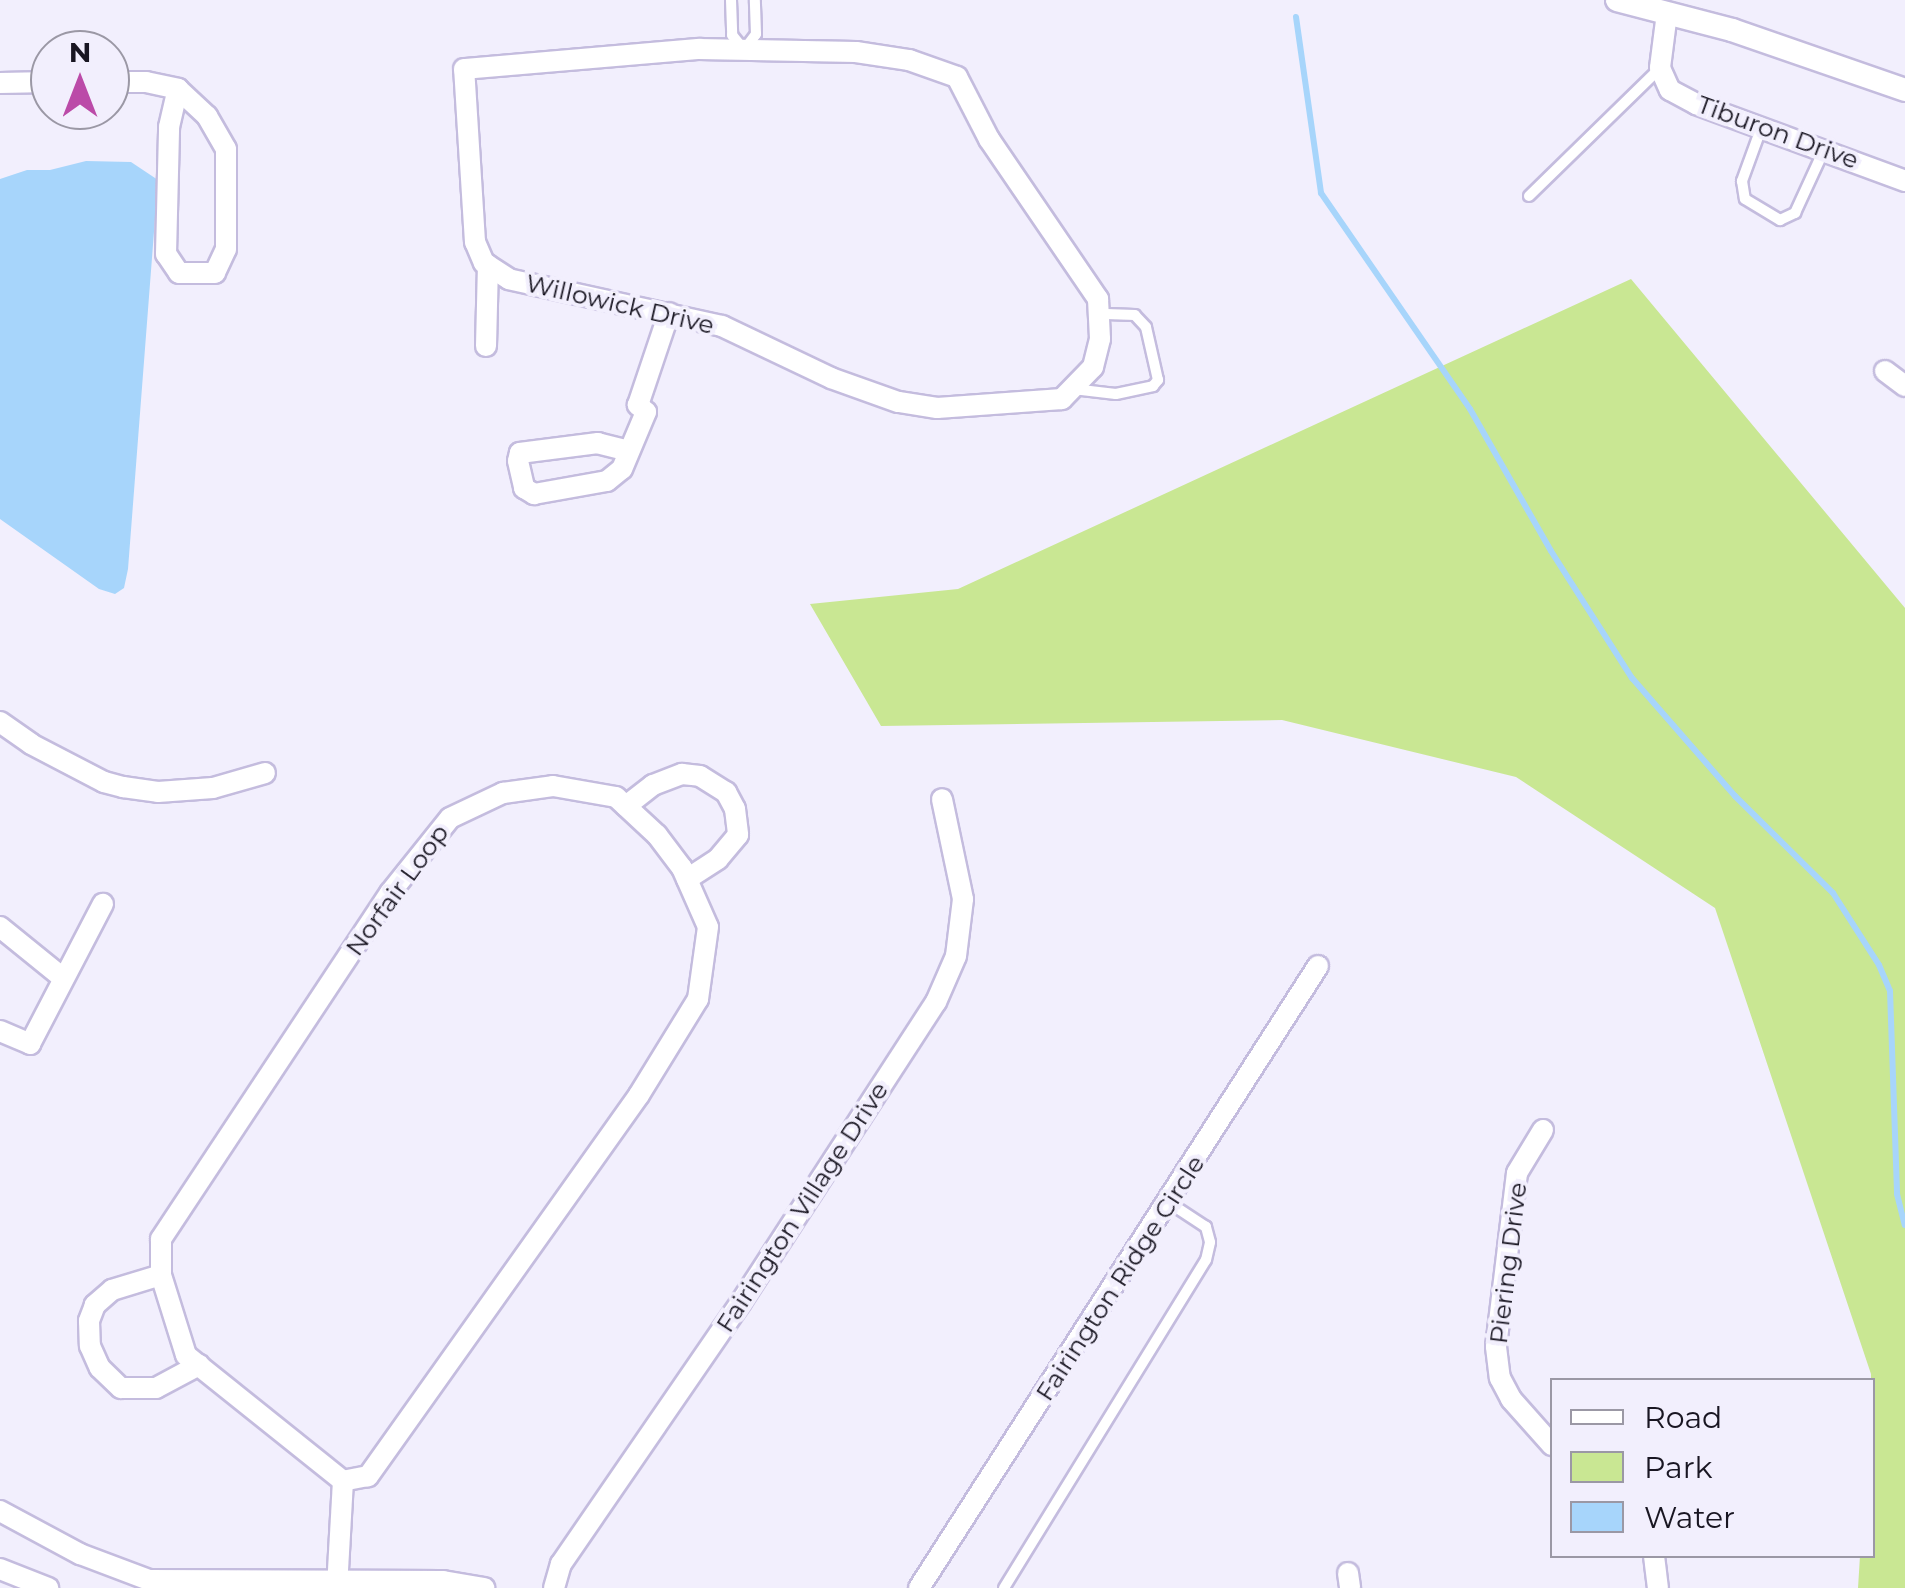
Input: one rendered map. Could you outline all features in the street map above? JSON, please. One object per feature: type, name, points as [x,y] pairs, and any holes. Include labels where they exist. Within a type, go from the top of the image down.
[{"type":"street","points":[[1617,0],[1814,56],[1905,90]]},
{"type":"street","points":[[1660,68],[1667,13]]},
{"type":"street","points":[[486,346],[488,266],[475,242],[464,69],[621,54],[856,52],[909,60],[957,78],[989,139],[1098,299],[1100,339],[1093,367],[1072,389]]},
{"type":"street","name":"Tiburon Drive","points":[[1660,68],[1670,90],[1696,104],[1905,180]]},
{"type":"street","points":[[0,82],[30,82]]},
{"type":"street","points":[[130,82],[178,89],[208,116],[226,149],[226,249],[216,273],[179,273],[166,254],[169,127],[178,89]]},
{"type":"street","name":"Willowick Drive","points":[[488,266],[509,280],[722,326],[831,378],[898,402],[937,408],[1026,404],[1062,399],[1072,389]]},
{"type":"street","points":[[629,451],[598,443],[520,452],[518,462],[524,488],[534,494],[607,481],[622,469],[646,412],[638,406],[670,313]]},
{"type":"street","points":[[1885,371],[1905,386]]},
{"type":"street","points":[[0,722],[31,744],[104,782],[123,787],[158,792],[213,788],[265,773]]},
{"type":"street","points":[[626,806],[653,785],[682,774],[700,776],[726,792],[735,809],[738,835],[718,859],[686,879]]},
{"type":"street","name":"Norfair Loop","points":[[553,786],[616,797],[657,835],[686,879],[708,927],[698,999],[639,1095],[368,1476],[343,1480],[186,1355],[161,1276],[161,1239],[390,893],[450,818],[503,793],[553,786]]},
{"type":"street","name":"Fairington Village Drive","points":[[554,1588],[560,1564],[741,1302],[936,1002],[956,956],[963,899],[942,799]]},
{"type":"street","points":[[0,1031],[30,1044],[103,904]]},
{"type":"street","points":[[0,928],[63,978]]},
{"type":"street","name":"Fairington Ridge Circle","points":[[919,1588],[1318,966]]},
{"type":"street","name":"Piering Drive","points":[[1544,1130],[1517,1174],[1496,1347],[1500,1378],[1511,1399],[1550,1443]]},
{"type":"street","points":[[161,1276],[132,1281],[95,1304],[89,1321],[95,1357],[100,1368],[121,1388],[156,1388],[199,1365]]},
{"type":"street","points":[[337,1586],[343,1480]]},
{"type":"street","points":[[0,1511],[80,1554],[149,1580],[337,1586],[443,1581],[484,1588]]},
{"type":"street","points":[[1654,1558],[1658,1588]]},
{"type":"street","points":[[0,1569],[48,1588]]},
{"type":"lane","points":[[731,0],[732,35],[744,50],[756,34],[756,0]]},
{"type":"lane","points":[[1529,196],[1660,68]]},
{"type":"lane","points":[[1762,126],[1742,181],[1745,199],[1780,220],[1795,213],[1824,149]]},
{"type":"lane","points":[[1072,389],[1116,394],[1153,386],[1158,380],[1146,328],[1135,315],[1099,314]]},
{"type":"lane","points":[[1004,1588],[1206,1260],[1210,1242],[1206,1227],[1168,1202]]},
{"type":"green space","points":[[1631,279],[1905,608],[1905,1588],[1858,1588],[1860,1558],[1875,1558],[1875,1378],[1871,1378],[1715,908],[1516,777],[1282,720],[881,726],[810,604],[958,589]]},
{"type":"water","points":[[86,161],[131,162],[158,180],[128,569],[124,588],[115,594],[99,589],[0,519],[0,179],[27,170],[50,170]]},
{"type":"waterway","points":[[1296,17],[1321,193],[1470,409],[1551,551],[1632,678],[1735,796],[1833,893],[1879,965],[1890,991],[1897,1194],[1905,1225]]}]
